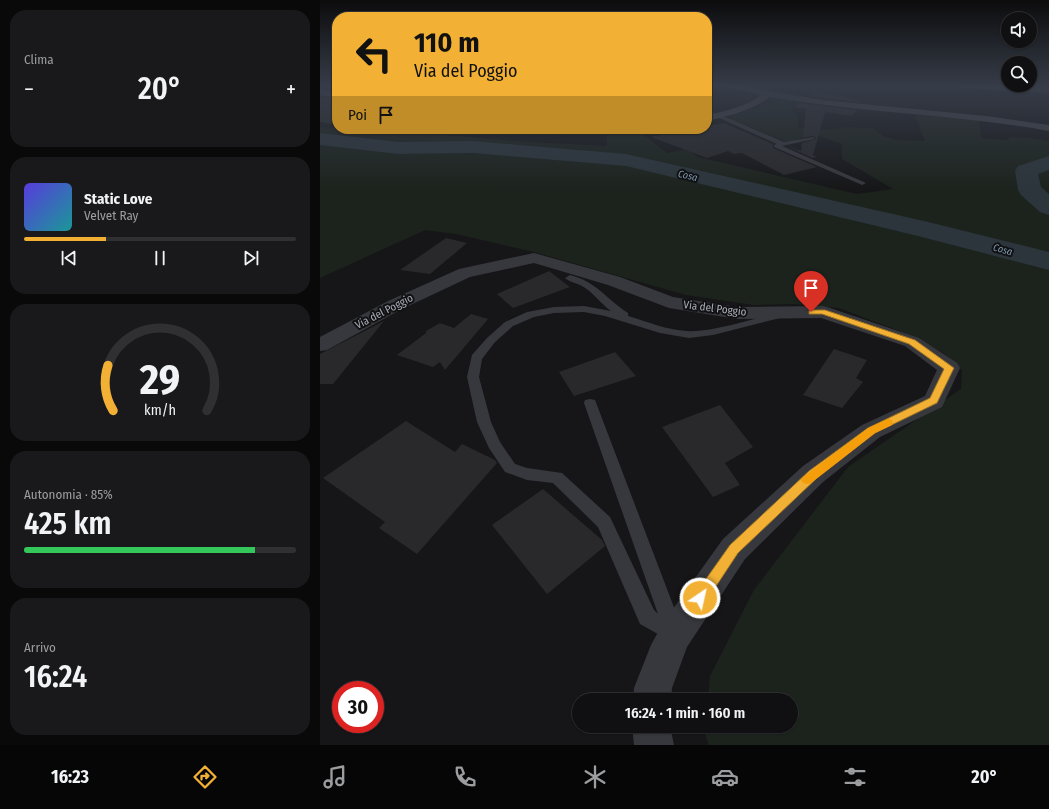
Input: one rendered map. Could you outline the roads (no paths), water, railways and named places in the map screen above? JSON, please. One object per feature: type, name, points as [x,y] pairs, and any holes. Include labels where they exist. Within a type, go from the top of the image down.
[{"type":"main road","points":[[1006,121],[1049,128]]},
{"type":"street","name":"Via del Poggio","points":[[320,345],[395,305],[465,273],[534,258],[614,281],[669,302],[737,312],[823,312],[912,342],[949,368],[934,401],[871,431],[813,474],[734,549],[675,635],[664,658],[653,693]]},
{"type":"street","points":[[652,733],[654,745]]},
{"type":"lane","points":[[730,121],[783,144]]},
{"type":"lane","points":[[812,138],[776,146],[862,183]]},
{"type":"lane","points":[[570,278],[584,281],[596,290],[607,303],[635,322]]},
{"type":"lane","points":[[675,635],[646,617],[604,522],[558,477],[527,474],[510,468],[494,444],[488,430],[473,377],[476,358],[509,324],[531,314],[554,310],[584,309],[607,313],[664,331],[689,335],[713,332],[789,312]]},
{"type":"lane","points":[[590,403],[675,635]]},
{"type":"waterway","name":"Cosa","points":[[320,139],[398,148],[473,147],[626,160],[924,229],[1049,261]]},
{"type":"waterway","name":"Cosa","points":[[1049,162],[1026,171],[1030,190],[1049,207]]}]
